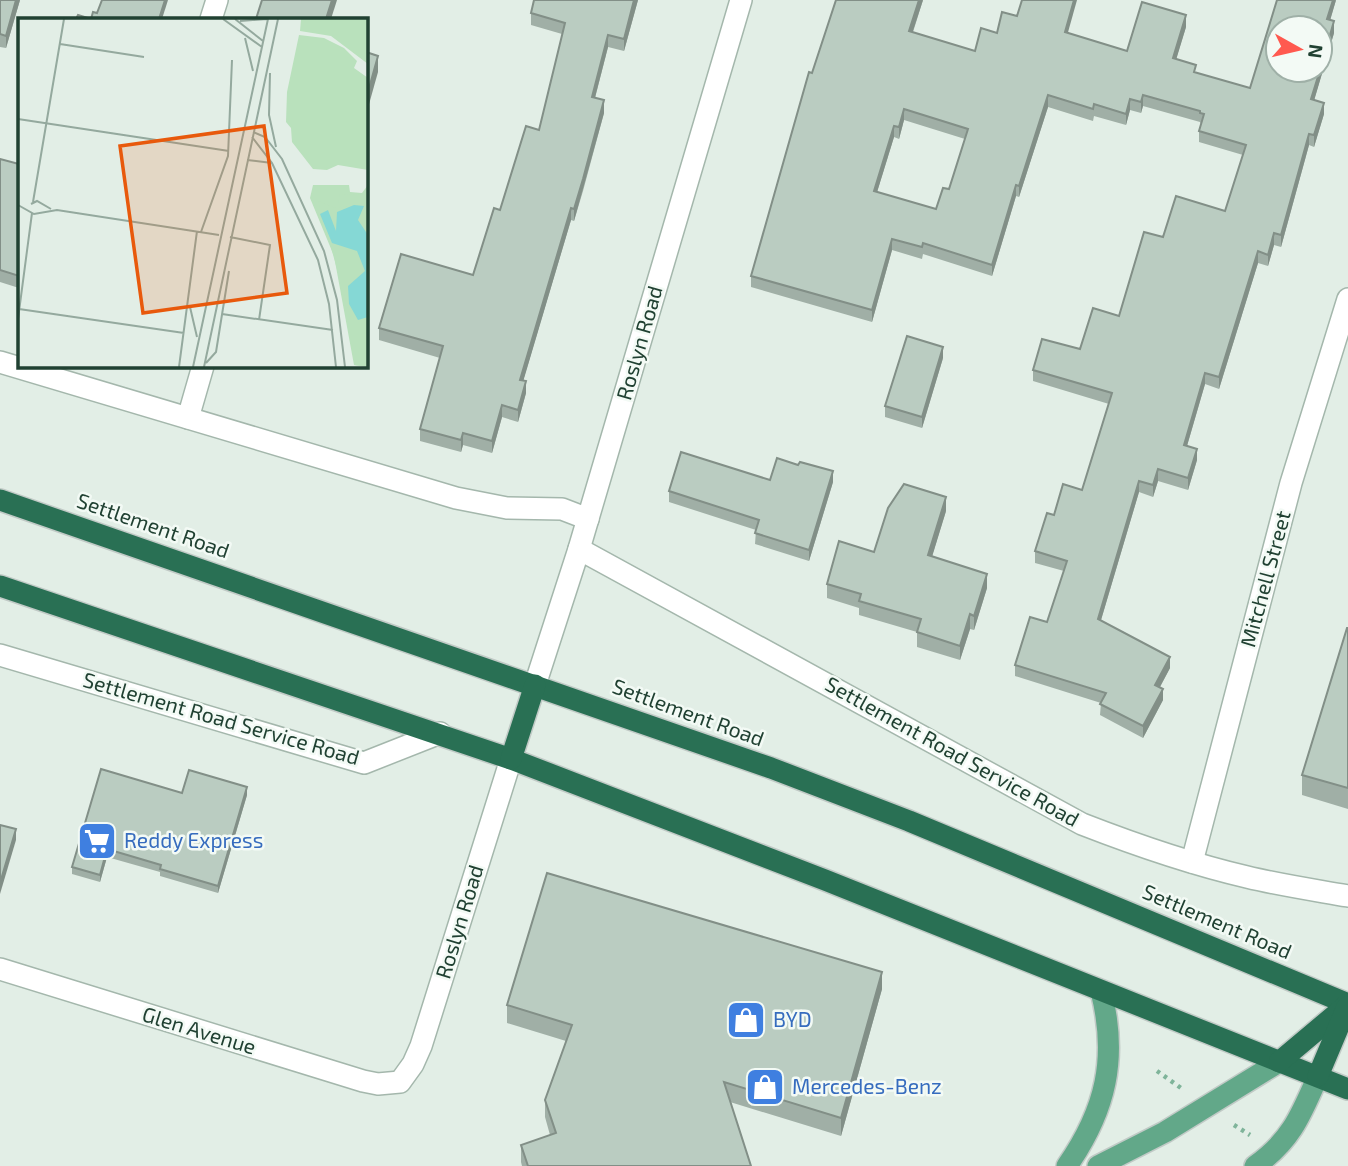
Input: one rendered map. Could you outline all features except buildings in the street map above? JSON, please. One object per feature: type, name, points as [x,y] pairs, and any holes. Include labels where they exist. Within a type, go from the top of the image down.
[{"type":"highway","name":"Settlement Road","points":[[0,499],[771,768],[909,821],[1348,1004]]},
{"type":"highway","points":[[0,586],[511,759],[1348,1088]]},
{"type":"highway","points":[[511,759],[536,685]]},
{"type":"highway","points":[[1279,1062],[1348,1004]]},
{"type":"highway","points":[[1318,1076],[1348,1004]]},
{"type":"main road","points":[[1067,1166],[1092,1128],[1103,1093],[1108,1038],[1101,991]]},
{"type":"main road","points":[[1098,1166],[1165,1132],[1279,1062]]},
{"type":"main road","points":[[1255,1166],[1285,1141],[1293,1130],[1318,1076]]},
{"type":"street","points":[[211,18],[217,0]]},
{"type":"street","name":"Roslyn Road","points":[[536,685],[588,519],[741,0]]},
{"type":"street","name":"Mitchell Street","points":[[1192,862],[1291,483],[1348,299]]},
{"type":"street","points":[[0,362],[18,367]]},
{"type":"street","points":[[20,368],[456,498],[507,508],[562,509],[588,519]]},
{"type":"street","points":[[188,418],[201,368]]},
{"type":"street","points":[[0,377],[44,375]]},
{"type":"street","name":"Settlement Road Service Road","points":[[579,548],[1072,819],[1192,862],[1247,877],[1348,896]]},
{"type":"street","name":"Settlement Road Service Road","points":[[0,655],[364,763],[440,733]]},
{"type":"street","name":"Roslyn Road","points":[[400,1082],[414,1064],[421,1046],[511,759]]},
{"type":"street","name":"Glen Avenue","points":[[0,969],[363,1082],[400,1082]]},
{"type":"place","name":"Reddy Express","points":[[97,841]]},
{"type":"place","name":"BYD","points":[[746,1020]]},
{"type":"place","name":"Mercedes-Benz","points":[[765,1087]]}]
